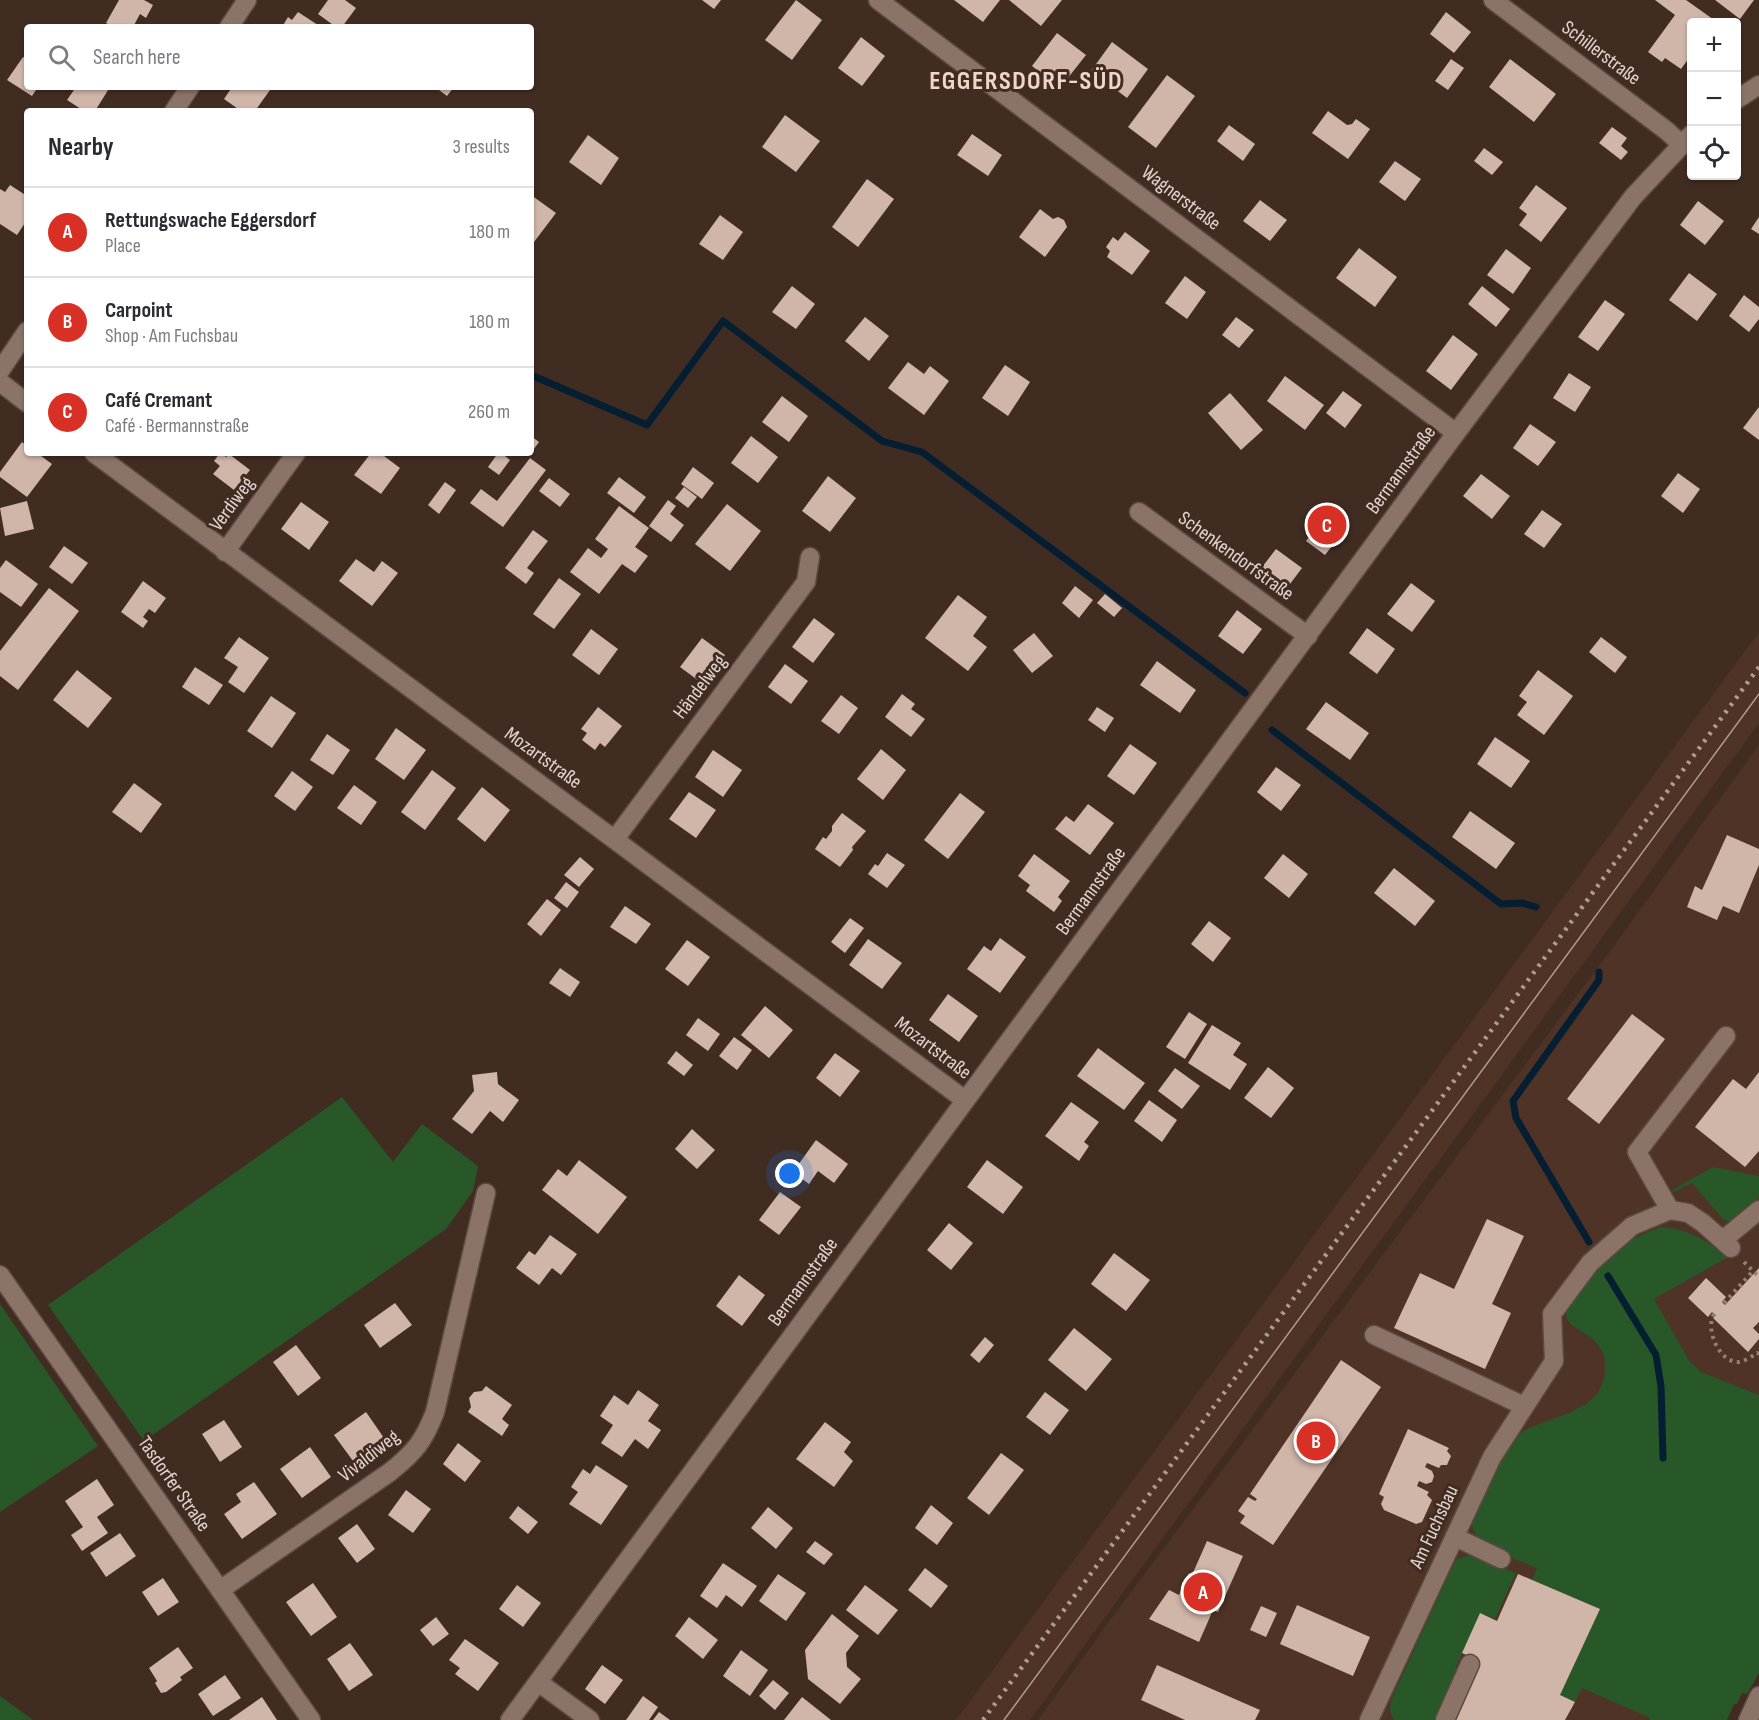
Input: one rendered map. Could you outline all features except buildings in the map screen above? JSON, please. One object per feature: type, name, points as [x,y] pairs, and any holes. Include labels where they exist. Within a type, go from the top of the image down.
[{"type":"street","points":[[231,24],[247,0]]},
{"type":"street","name":"Wagnerstraße","points":[[878,0],[1456,433]]},
{"type":"street","name":"Schillerstraße","points":[[1492,0],[1667,131],[1686,139]]},
{"type":"street","points":[[1741,97],[1759,85]]},
{"type":"street","points":[[176,108],[188,90]]},
{"type":"street","name":"Bermannstraße","points":[[510,1720],[1456,433],[1633,197],[1686,139]]},
{"type":"street","points":[[0,371],[24,335]]},
{"type":"street","points":[[0,382],[24,401]]},
{"type":"street","name":"Mozartstraße","points":[[98,456],[965,1100]]},
{"type":"street","name":"Verdiweg","points":[[225,552],[294,456]]},
{"type":"street","name":"Schenkendorfstraße","points":[[1138,512],[1308,636]]},
{"type":"street","name":"Händelweg","points":[[615,839],[806,582],[810,557]]},
{"type":"street","points":[[1726,1036],[1637,1152],[1670,1210],[1688,1213],[1727,1244],[1759,1210]]},
{"type":"street","name":"Vivaldiweg","points":[[220,1590],[390,1472],[410,1456],[426,1436],[435,1412],[486,1193]]},
{"type":"street","name":"Am Fuchsbau","points":[[1369,1720],[1492,1457],[1554,1361],[1552,1314],[1590,1263],[1632,1226],[1670,1210]]},
{"type":"street","name":"Tasdorfer Straße","points":[[0,1275],[311,1720]]},
{"type":"street","points":[[1374,1335],[1524,1406]]},
{"type":"street","points":[[1455,1537],[1501,1558]]},
{"type":"street","points":[[1445,1720],[1470,1664]]},
{"type":"street","points":[[538,1682],[590,1720]]},
{"type":"street","points":[[1748,1720],[1759,1696]]},
{"type":"path","points":[[1724,1303],[1753,1271],[1759,1277]]},
{"type":"path","points":[[1714,1314],[1711,1321],[1714,1345],[1730,1360],[1738,1362],[1759,1354]]},
{"type":"shaded area","points":[[1759,632],[1759,723],[1030,1720],[956,1720]]},
{"type":"shaded area","points":[[1759,745],[1759,1611],[1686,1720],[1038,1720],[1616,943]]},
{"type":"green space","points":[[342,1097],[393,1162],[422,1124],[478,1166],[473,1191],[446,1229],[144,1441],[48,1305]]},
{"type":"green space","points":[[1713,1167],[1759,1176],[1759,1198],[1731,1221],[1722,1218],[1692,1183],[1674,1192],[1672,1190]]},
{"type":"green space","points":[[1660,1227],[1680,1230],[1696,1236],[1728,1257],[1654,1299],[1690,1362],[1701,1372],[1759,1395],[1759,1673],[1747,1694],[1742,1693],[1737,1704],[1734,1704],[1727,1720],[1649,1720],[1650,1718],[1582,1688],[1575,1702],[1560,1695],[1600,1609],[1532,1580],[1537,1568],[1487,1545],[1479,1538],[1471,1520],[1500,1455],[1512,1439],[1522,1432],[1581,1407],[1599,1391],[1605,1374],[1604,1357],[1594,1341],[1568,1321],[1566,1314],[1568,1306],[1581,1287],[1620,1248],[1635,1238]]},
{"type":"green space","points":[[0,1304],[98,1446],[0,1512]]},
{"type":"green space","points":[[1471,1555],[1516,1573],[1495,1619],[1480,1613],[1456,1667],[1460,1669],[1437,1720],[1394,1720],[1390,1711],[1391,1700],[1453,1565],[1457,1559]]},
{"type":"green space","points":[[0,1696],[33,1720],[0,1720]]},
{"type":"waterway","points":[[534,376],[647,425],[723,321],[882,441],[922,452],[1245,693]]},
{"type":"waterway","points":[[1272,730],[1501,904],[1522,903],[1536,907]]},
{"type":"waterway","points":[[1589,1242],[1516,1118],[1513,1101],[1599,980],[1599,972]]},
{"type":"waterway","points":[[1608,1276],[1656,1355],[1661,1386],[1663,1458]]},
{"type":"tram line","points":[[1004,1720],[1759,694]]},
{"type":"railway","points":[[983,1720],[1759,667]]},
{"type":"place","name":"Café Cremant","points":[[1327,525]]},
{"type":"place","name":"Carpoint","points":[[1316,1441]]},
{"type":"place","name":"Rettungswache Eggersdorf","points":[[1203,1592]]},
{"type":"district","name":"EGGERSDORF-SÜD","points":[[1026,81]]}]
